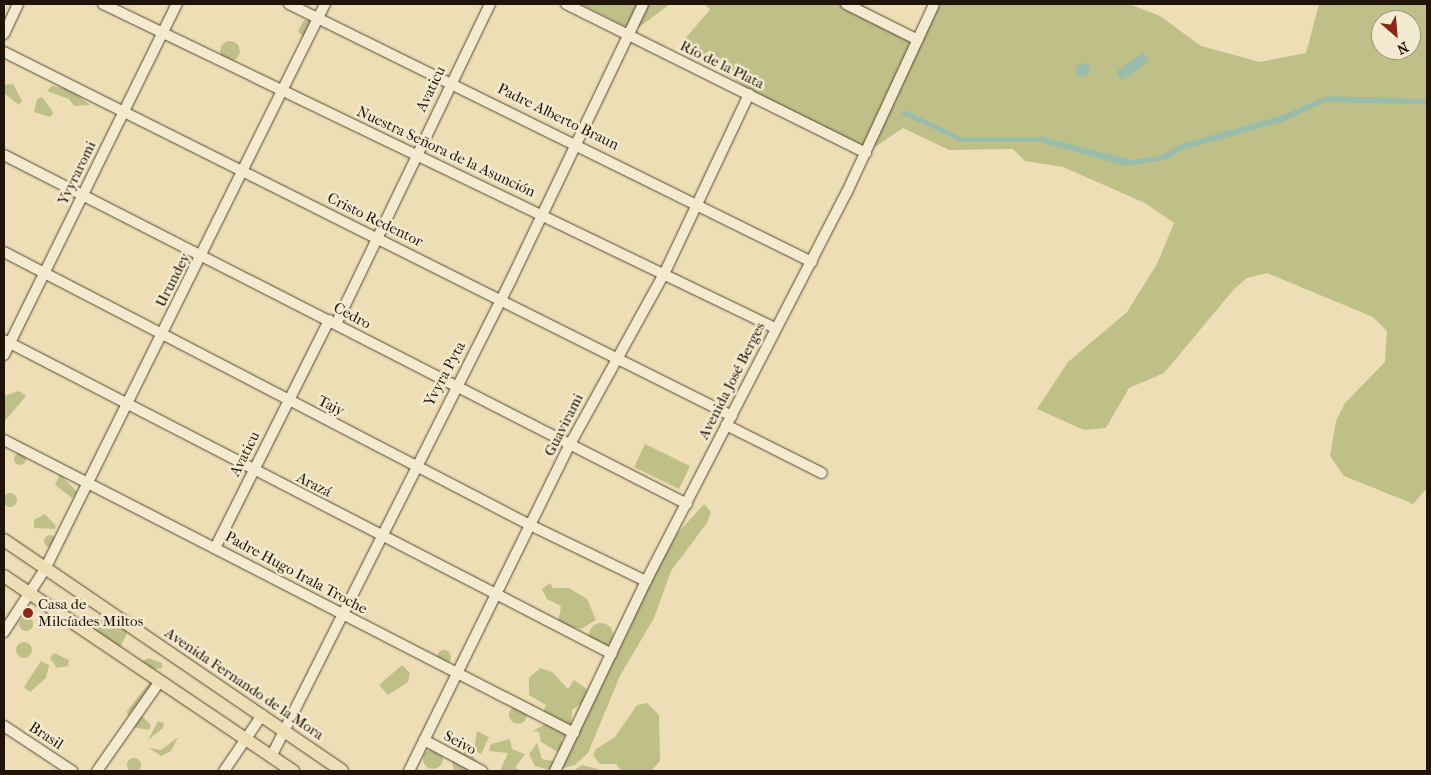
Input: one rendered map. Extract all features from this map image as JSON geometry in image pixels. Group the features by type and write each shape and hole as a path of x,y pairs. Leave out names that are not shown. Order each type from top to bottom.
{"main road":[{"name":"Avenida Fernando de la Mora","path":"4,540 342,771"},
{"path":"4,576 293,771"}],"street":[{"path":"5,27 18,4"},
{"name":"Nuestra Señora de la Asunción","path":"104,4 283,93 542,214 775,328"},
{"name":"Yvyraromi","path":"4,355 7,342 45,273 177,4"},
{"name":"Padre Alberto Braun","path":"289,4 575,141 812,262"},
{"name":"Urundey","path":"4,632 46,569 283,93 325,4"},
{"name":"Avaticu","path":"215,548 289,401 377,237 490,4"},
{"name":"Río de la Plata","path":"566,4 866,152"},
{"name":"Yvyra Pyta","path":"271,757 283,730 343,615 414,465 501,298 575,141 643,4"},
{"path":"846,4 918,40"},
{"name":"Avenida José Berges","path":"555,771 646,581 732,416 775,328 812,262 866,152 934,4"},
{"name":"Cristo Redentor","path":"4,52 243,172 501,298 732,416"},
{"name":"Guavirami","path":"409,771 569,446 664,274 749,94"},
{"name":"Cedro","path":"4,155 84,194 569,446 687,504"},
{"name":"Tajy","path":"4,252 162,336 530,525 646,581"},
{"name":"Arazá","path":"7,342 126,406 612,654"},
{"path":"726,425 822,472"},
{"name":"Padre Hugo Irala Troche","path":"4,440 87,485 215,548 574,733"},
{"path":"97,771 160,681"},
{"path":"224,771 262,715"},
{"name":"Brasil","path":"4,726 72,771"},
{"name":"Seivo","path":"424,740 482,771"}],"green space":[{"path":"581,4 670,4 634,31"},
{"path":"705,4 861,4 918,40 938,4 1129,4 1160,16 1201,46 1260,62 1306,53 1319,4 1427,4 1427,488 1413,504 1344,476 1330,456 1336,421 1345,403 1385,362 1387,331 1373,317 1267,273 1247,278 1234,289 1164,373 1129,388 1106,428 1084,430 1037,409 1068,362 1127,312 1157,264 1174,223 1145,203 1063,167 1025,161 1013,149 949,150 903,128 866,153 775,107 681,43 710,10"},
{"path":"304,20 311,20 304,38 298,31"},
{"path":"230,41 237,44 240,51 237,58 230,61 223,58 220,51 223,44"},
{"path":"13,84 22,101 19,105 4,93 4,85"},
{"path":"52,86 71,90 90,105 74,106 69,99 47,91"},
{"path":"42,97 53,112 51,117 34,112 37,99"},
{"path":"19,391 26,396 4,422 4,396"},
{"path":"645,444 690,466 679,489 634,467"},
{"path":"20,453 26,459 20,465 14,459"},
{"path":"60,474 77,492 72,498 55,485"},
{"path":"7,493 13,493 17,500 13,507 7,507 3,503 3,497"},
{"path":"704,504 711,512 707,523 671,571 654,618 620,676 588,753 575,765 560,769 561,754 541,742 539,732 533,731 556,718 542,715 546,705 529,695 529,678 540,668 552,672 568,689 574,680 588,690 585,701 572,710 571,728 561,740 565,744 645,590 676,535"},
{"path":"45,514 56,526 55,529 34,528 34,520"},
{"path":"48,535 52,535 56,541 52,547 48,547 44,543 44,539"},
{"path":"550,583 553,588 569,588 587,599 596,620 581,629 558,624 561,606 547,599 542,589"},
{"path":"26,617 31,619 33,624 31,629 26,631 21,629 19,624 21,619"},
{"path":"110,618 128,631 120,648 86,623"},
{"path":"601,623 609,627 613,635 609,643 601,647 593,643 589,635 593,627"},
{"path":"24,642 30,644 32,650 30,656 24,658 18,656 16,650 18,644"},
{"path":"441,650 447,650 451,657 447,664 441,664 437,660 437,654"},
{"path":"54,653 69,660 68,666 57,668 50,658"},
{"path":"148,658 162,663 162,668 148,670 141,662"},
{"path":"41,661 49,665 46,678 30,692 24,687"},
{"path":"402,665 410,673 408,682 388,695 379,685"},
{"path":"152,679 153,686 128,716 127,711"},
{"path":"647,703 659,715 660,761 651,771 621,771 616,764 600,764 593,755 596,749 615,737 637,705"},
{"path":"514,706 522,706 527,711 525,722 514,724 509,719 509,711"},
{"path":"140,714 151,725 149,730 132,727"},
{"path":"158,721 164,723 163,728 148,740"},
{"path":"477,731 489,737 481,754 474,750"},
{"path":"178,737 171,751 161,756 149,748 161,750"},
{"path":"510,739 512,749 525,754 515,768 522,771 500,771 508,753 489,751 491,744"},
{"path":"537,743 542,759 553,761 553,771 535,766 529,754"},
{"path":"455,747 467,749 482,768 454,771 451,757"},
{"path":"433,749 440,752 443,759 440,766 433,769 426,766 423,759 426,752"},
{"path":"134,758 139,760 141,765 139,770 134,772 129,770 127,765 129,760"},
{"path":"582,765 594,768 603,771 573,771"}],"shaded area":[{"path":"1143,52 1149,61 1122,81 1116,72"},
{"path":"1080,63 1086,63 1090,70 1086,77 1080,77 1076,73 1076,67"},
{"path":"1326,96 1420,99 1427,100 1427,104 1325,102 1282,122 1178,151 1170,159 1126,166 1041,142 961,142 901,114 905,110 961,137 1043,137 1132,160 1160,156 1181,144 1283,115"}],"place":[{"name":"Casa de Milcíades Miltos","path":"28,613"}]}
